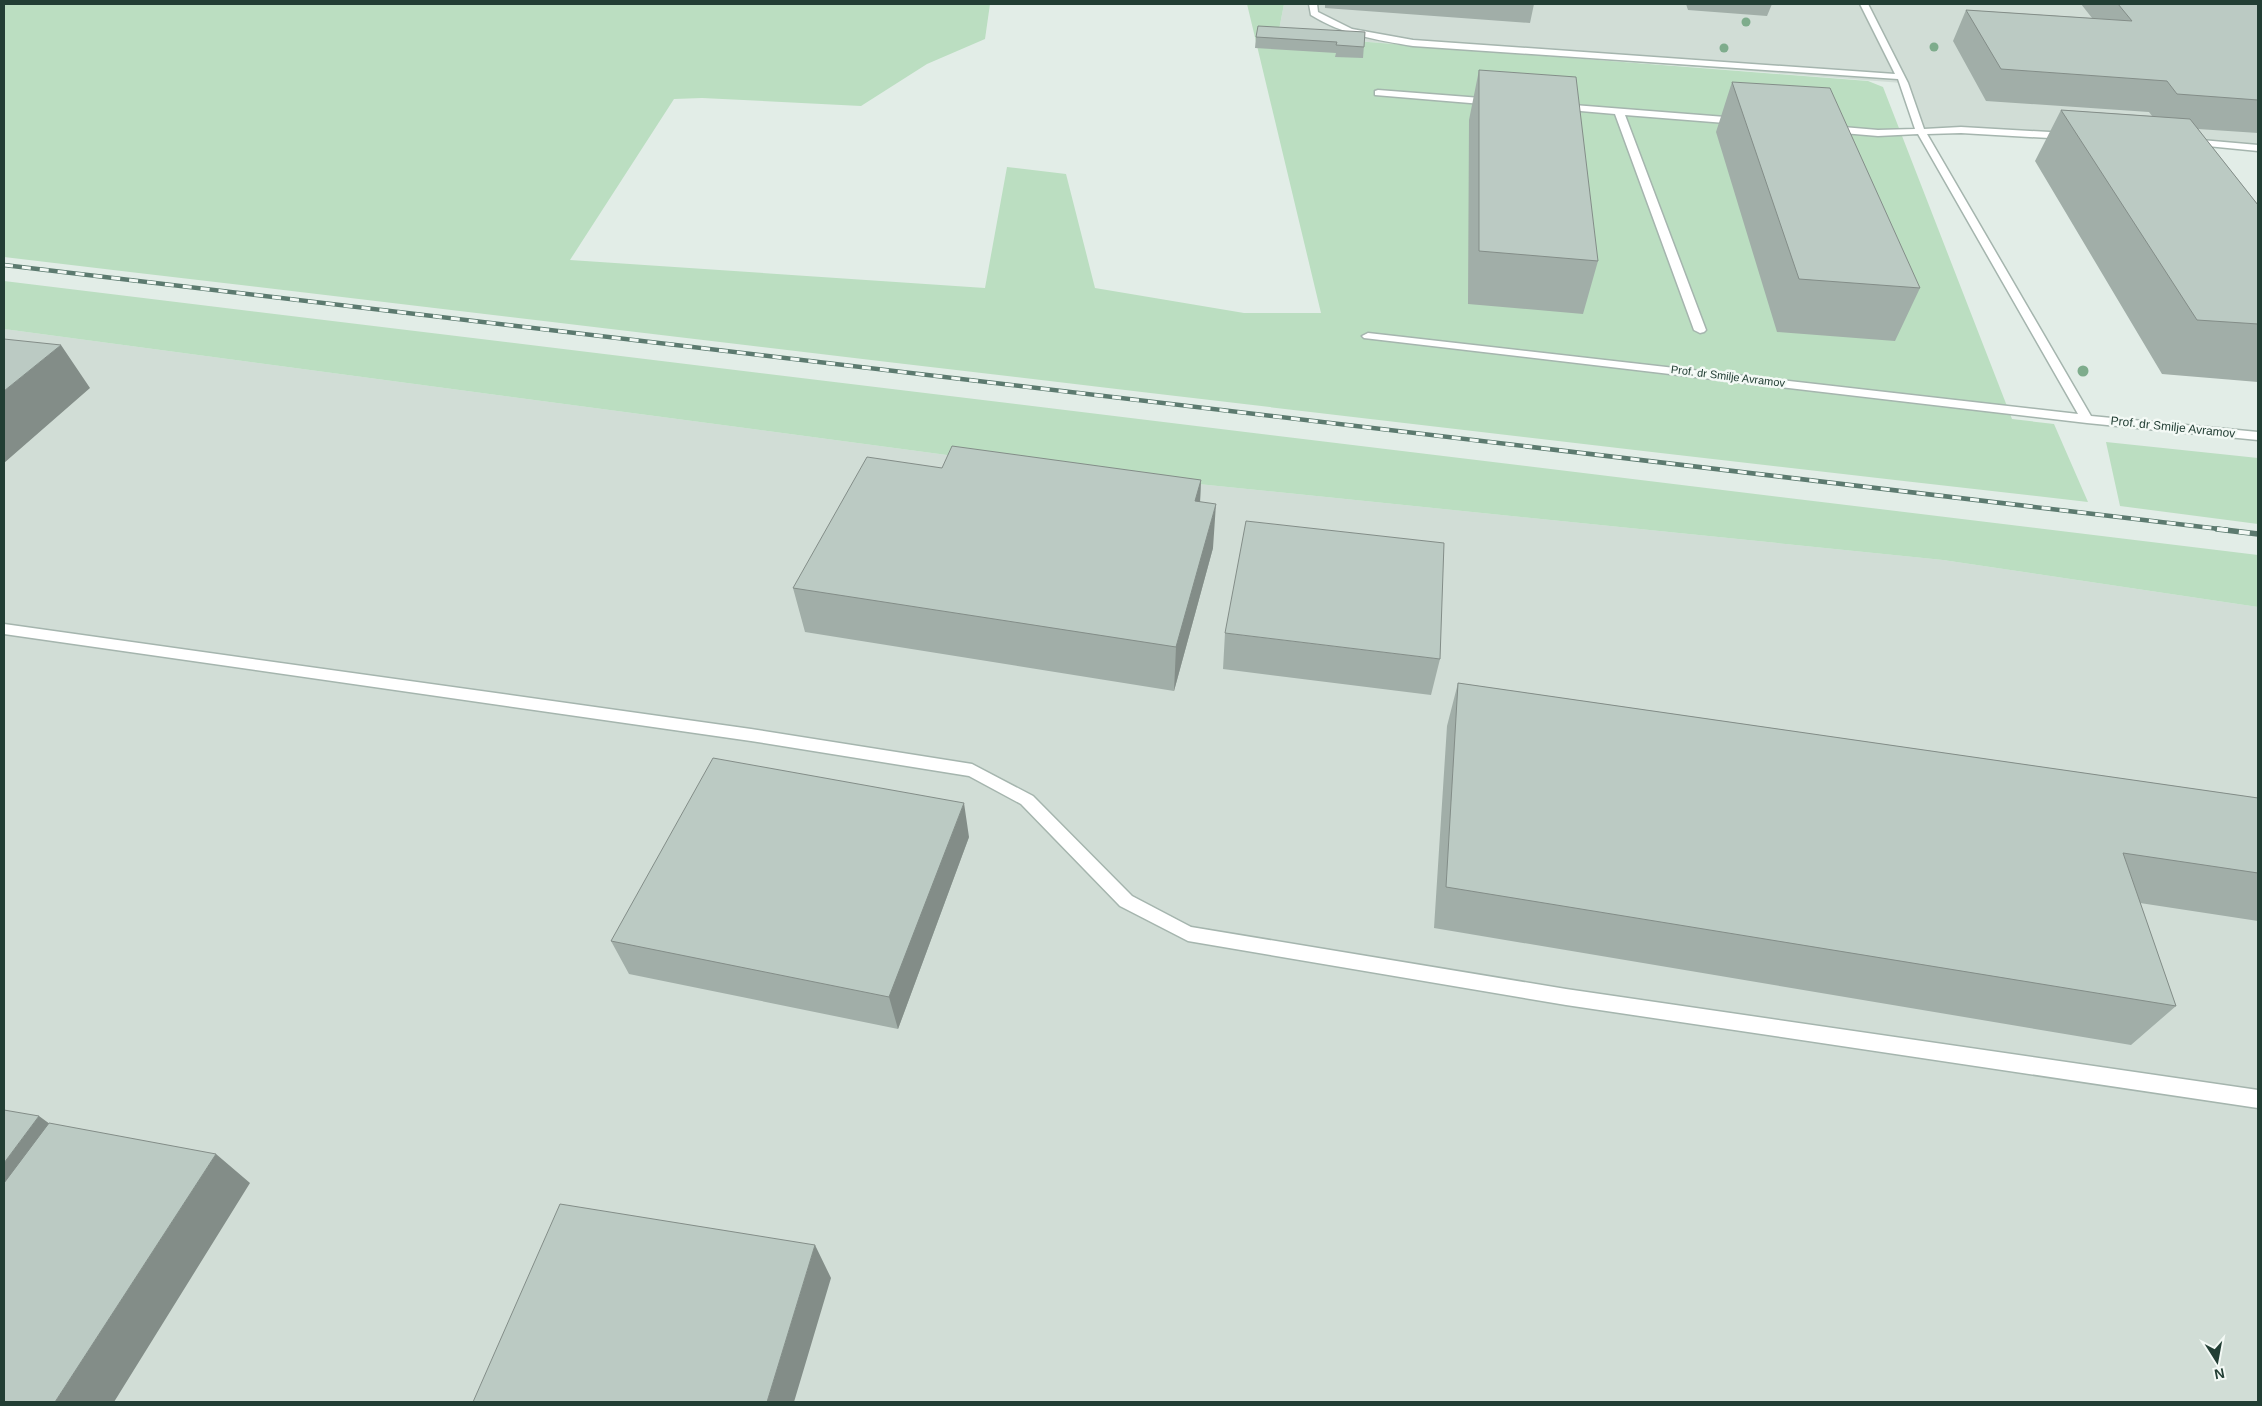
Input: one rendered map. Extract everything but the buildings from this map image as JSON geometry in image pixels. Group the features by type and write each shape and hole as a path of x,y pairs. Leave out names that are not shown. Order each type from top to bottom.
{"street":[{"path":"1313,4 1314,13 1347,32 1413,43 1900,77"},
{"path":"1864,4 1900,77 1920,130 2087,418"},
{"path":"1378,93 1504,103"},
{"path":"1552,106 1749,122"},
{"path":"1619,112 1700,330"},
{"path":"1818,128 1878,133 1961,130 2080,136"},
{"path":"2179,142 2258,148"},
{"name":"Prof. dr Smilje Avramov","path":"1368,336 2258,436"},
{"path":"4,629 751,735 972,770 1027,800 1126,901 1188,934 1566,997 2258,1099"}],"shaded area":[{"path":"1284,4 2258,4 2258,148 2199,143 1920,130 1902,83 1278,35"},
{"path":"4,329 1051,469 1943,560 2258,607 2258,1402 4,1402"}],"green space":[{"path":"4,4 990,4 985,39 927,64 861,106 702,98 674,99 570,260 985,288 1007,167 1066,174 1095,288 1244,313 1321,313 1247,4 1284,4 1278,35 1868,81 1883,87 2012,419 2054,424 2088,502 4,257"},
{"path":"4,281 2258,555 2258,607 1943,560 1051,469 4,329"},
{"path":"2106,442 2258,458 2258,524 2120,506"}],"railway":[{"path":"4,265 2228,530"},
{"path":"2217,529 2258,534"}]}
